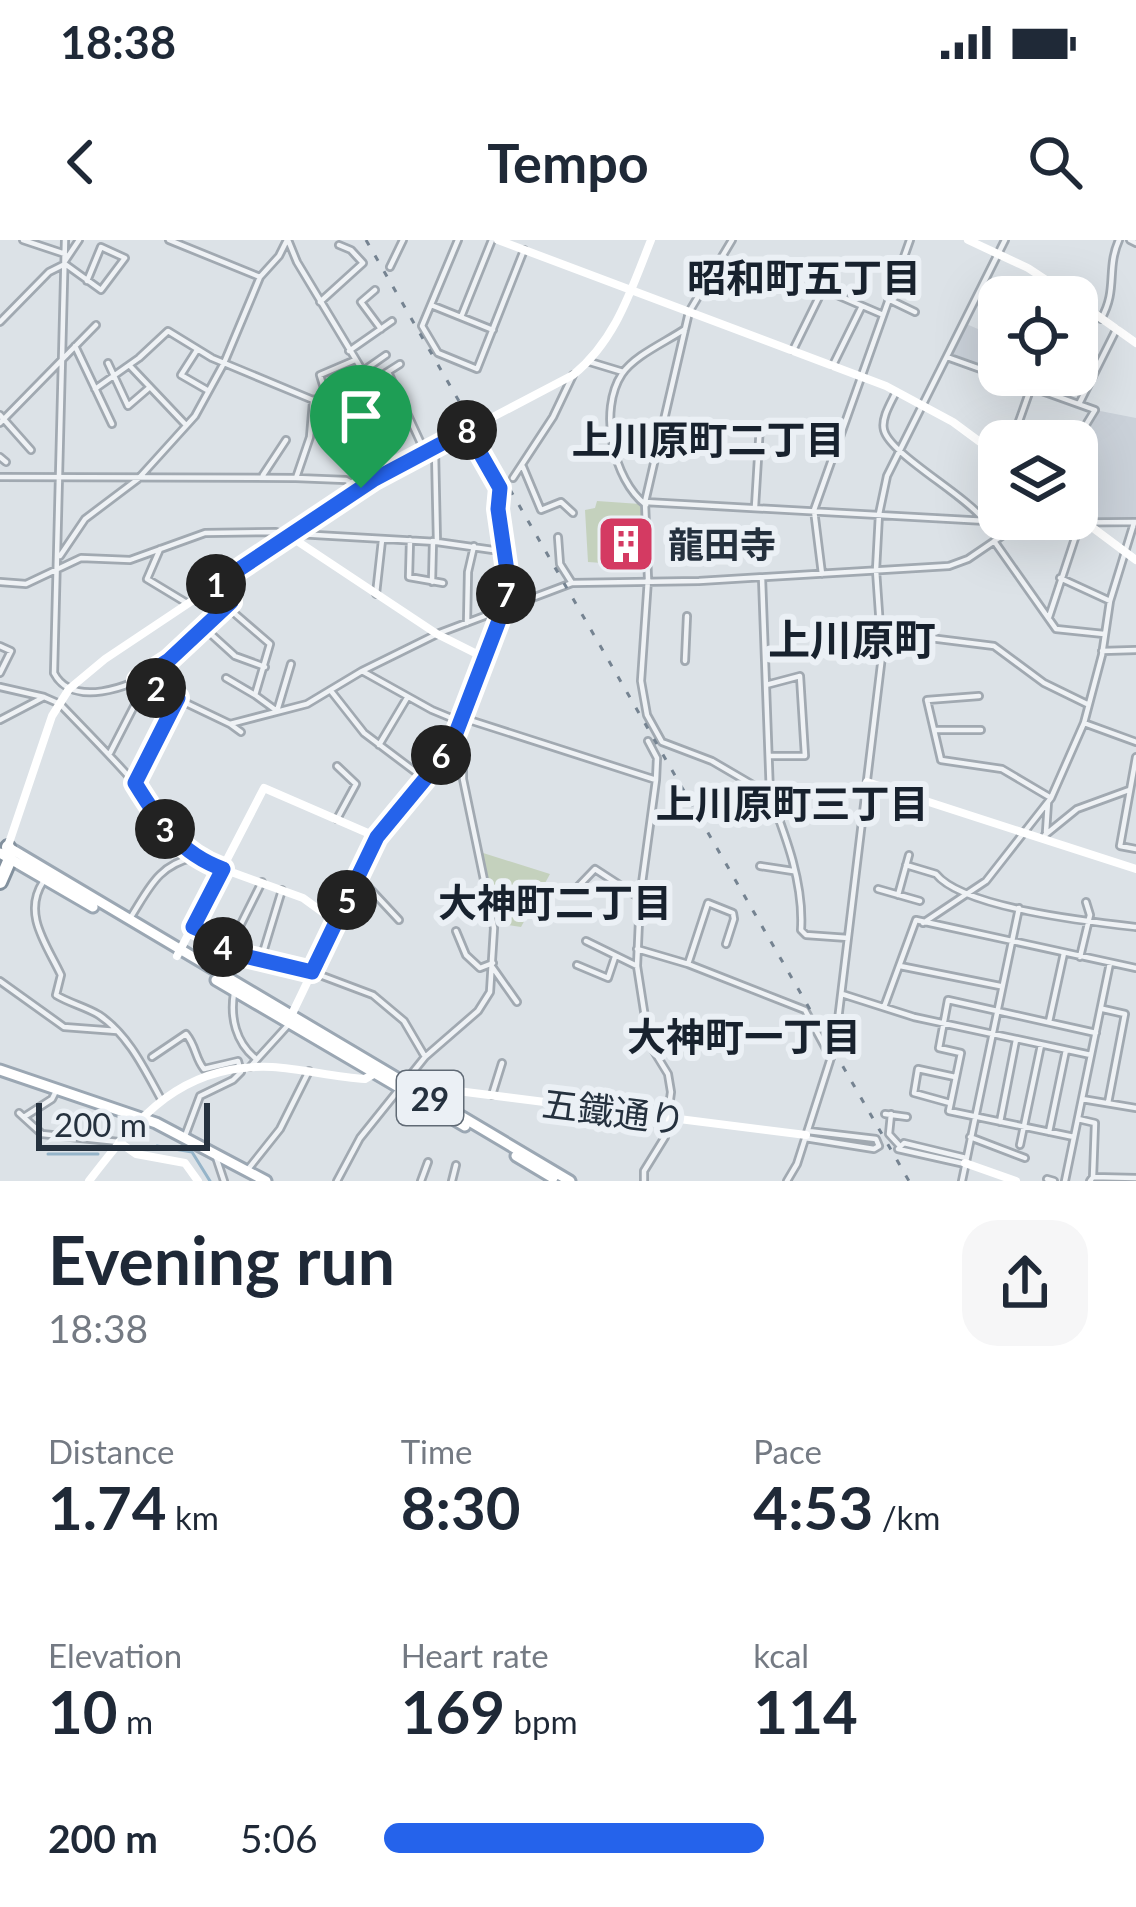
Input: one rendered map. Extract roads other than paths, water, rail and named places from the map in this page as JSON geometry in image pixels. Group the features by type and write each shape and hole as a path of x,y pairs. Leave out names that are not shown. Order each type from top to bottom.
{"highway":[{"path":"0,882 4,851"}],"main road":[{"name":"29","path":"4,851 64,890 217,973 375,1073 423,1094 570,1181"},
{"name":"29","path":"4,851 129,921 235,991 290,1019 558,1181"},
{"path":"0,1070 140,1116 266,1181"}],"street":[{"path":"23,240 65,260 87,281 101,290 125,258 101,247 87,281"},
{"path":"65,240 54,673 69,689 107,690 138,680 169,660 226,606 230,597 211,588"},
{"path":"0,322 74,252 79,240"},
{"path":"169,240 260,278"},
{"path":"58,564 85,519 138,479 195,416 224,363 260,278 289,240"},
{"path":"289,240 320,302 370,382"},
{"path":"389,267 403,240"},
{"path":"458,240 422,326 438,353 477,369 524,250"},
{"path":"461,317 495,240 859,375 923,404 978,442"},
{"path":"732,240 689,312 645,504 641,681 647,716 662,742 712,760 770,795"},
{"path":"822,574 814,510 910,240"},
{"path":"968,240 1036,276"},
{"path":"787,1181 831,1058 842,994 883,641 875,570 887,476 1005,240"},
{"path":"1101,319 1112,301 1113,253 1118,240"},
{"path":"4,851 69,689 105,659 361,488 590,362 614,328 648,241"},
{"path":"320,302 363,263 339,245"},
{"path":"793,350 823,289 881,314"},
{"path":"375,290 361,302 381,329"},
{"path":"887,299 915,312"},
{"path":"431,305 493,330"},
{"path":"832,365 862,306"},
{"path":"1098,317 1136,343"},
{"path":"350,351 392,321"},
{"path":"31,450 1,419 96,325"},
{"path":"685,329 623,372 612,407 619,473 645,504 978,520"},
{"path":"1078,404 1116,330"},
{"path":"95,388 130,366 168,331 224,363 313,400 370,382 400,364"},
{"path":"75,346 112,424"},
{"path":"197,350 181,375 207,391"},
{"path":"363,371 386,356"},
{"path":"947,357 978,367"},
{"path":"326,395 320,375 356,360"},
{"path":"590,362 623,372"},
{"path":"108,363 128,406 150,387"},
{"path":"130,366 185,424"},
{"path":"388,371 424,452"},
{"path":"513,478 573,375"},
{"path":"897,391 883,424 886,435 978,514"},
{"path":"1056,396 1096,410 1090,420"},
{"path":"296,478 310,437 313,400"},
{"path":"755,507 760,425"},
{"path":"185,1136 200,1096 233,1080 290,1019 377,837 456,733 487,659 503,610 507,552 498,509 500,488 467,430"},
{"path":"261,478 286,440"},
{"path":"432,582 435,447"},
{"path":"523,467 541,510 561,502 573,513"},
{"path":"0,477 296,478 346,480 361,488"},
{"path":"922,923 986,880 1050,800 1084,723 1109,601 1135,523 1098,520"},
{"path":"1098,532 1136,560"},
{"path":"0,582 26,584 58,564 81,558 130,560 205,533 435,541 507,552"},
{"path":"293,535 437,634 487,659"},
{"path":"558,537 560,564 572,584"},
{"path":"376,594 382,538"},
{"path":"410,540 409,577 442,583"},
{"path":"1048,616 1072,540"},
{"path":"230,724 307,704 437,634 572,584 949,566 994,541 1056,629 1104,634"},
{"path":"467,623 467,572 474,546"},
{"path":"160,549 147,579 187,603"},
{"path":"762,578 770,795 783,823 803,905 801,930 806,935 848,938"},
{"path":"1060,578 1109,601"},
{"path":"226,606 270,644 255,695"},
{"path":"685,661 688,619"},
{"path":"202,626 235,656 265,667"},
{"path":"883,641 914,636 994,646 1044,683 1087,704"},
{"path":"0,646 11,651 0,674"},
{"path":"1102,651 1136,650"},
{"path":"277,711 291,664"},
{"path":"362,671 407,698 462,720 656,780"},
{"path":"764,685 800,676 805,756 771,755"},
{"path":"226,678 277,711"},
{"path":"138,680 241,732"},
{"path":"109,755 146,683"},
{"path":"0,687 60,704 135,783 160,823 195,857 303,898 336,922"},
{"path":"331,691 364,733 425,779"},
{"path":"979,696 927,700 941,760 1002,769 1050,800"},
{"path":"0,720 44,697"},
{"path":"135,783 178,698"},
{"path":"379,745 407,698"},
{"path":"1084,723 1136,742"},
{"path":"934,730 981,730"},
{"path":"337,1181 356,1144 425,1057 484,1005 493,965 494,928 463,779 464,743 456,733"},
{"path":"644,1181 644,1171 665,1137 668,1118 668,1074 649,1043 637,966 640,898 656,780 657,758 648,741"},
{"path":"1136,757 1120,846 1136,849"},
{"path":"337,766 356,784 337,819"},
{"path":"867,782 1136,869"},
{"path":"179,954 265,788 377,837"},
{"path":"1050,800 1046,836 1077,809 1130,790"},
{"path":"898,895 909,855"},
{"path":"129,921 158,872 195,857"},
{"path":"760,866 793,871"},
{"path":"906,866 936,874 968,896 1089,922 1136,927"},
{"path":"572,893 595,869 640,898"},
{"path":"358,875 399,920"},
{"path":"45,879 36,893 34,919 62,975 56,995 97,1013 116,1031 161,1099"},
{"path":"217,973 262,881"},
{"path":"878,889 920,901"},
{"path":"261,962 282,890"},
{"path":"1080,957 1089,922 1087,902"},
{"path":"688,964 708,903 733,913 726,944"},
{"path":"962,1181 1019,908"},
{"path":"884,1007 914,922 1136,968"},
{"path":"193,927 209,934 228,952 312,972 380,999 411,1029 425,1057"},
{"path":"456,931 466,955 480,968 493,965"},
{"path":"586,940 637,966"},
{"path":"637,949 805,1010 831,1058"},
{"path":"1049,1022 1064,953"},
{"path":"577,965 608,978 615,957"},
{"path":"1065,1181 1110,963"},
{"path":"493,965 518,1002"},
{"path":"900,966 1000,986"},
{"path":"0,981 64,1027 116,1031"},
{"path":"235,991 232,1008 249,1064"},
{"path":"842,994 944,1024 1091,1055"},
{"path":"1074,1137 949,1111 961,1053 939,1048 948,1000 1096,1033"},
{"path":"1100,1009 1125,1013 1108,1103"},
{"path":"152,1057 186,1034 197,1047 203,1069 238,1061 365,1079 375,1073"},
{"path":"1000,1121 1016,1040"},
{"path":"1020,1145 1042,1045"},
{"path":"1049,1132 1066,1050"},
{"path":"492,1095 502,1063"},
{"path":"89,1181 140,1116 161,1099 199,1079 249,1064"},
{"path":"950,1103 914,1094 918,1069 955,1077"},
{"path":"248,1171 280,1129 309,1071"},
{"name":"五鐵通り","path":"423,1094 434,1088 806,1135"},
{"path":"57,1089 52,1099 21,1115 41,1134 119,1142 138,1155 184,1162 198,1181"},
{"path":"1082,1099 1136,1108"},
{"path":"907,1117 888,1114 890,1134 899,1145 1016,1181"},
{"path":"1078,1119 1096,1123 1092,1179 1136,1178"},
{"path":"806,1135 877,1139 879,1146 874,1149 806,1135"},
{"path":"970,1137 1024,1158"},
{"path":"216,1152 224,1181"},
{"path":"421,1181 428,1162"},
{"path":"452,1181 456,1165"}],"waterway":[{"path":"157,1146 192,1152 210,1181"},
{"path":"48,1154 98,1154"}],"railway":[{"path":"366,240 909,1181"}],"place":[{"name":"龍田寺","path":"626,544"}],"district":[{"name":"昭和町五丁目","path":"804,277"},
{"name":"上川原町二丁目","path":"708,439"},
{"name":"上川原町","path":"852,639"},
{"name":"上川原町三丁目","path":"792,803"},
{"name":"大神町二丁目","path":"555,902"},
{"name":"大神町一丁目","path":"744,1036"}]}
